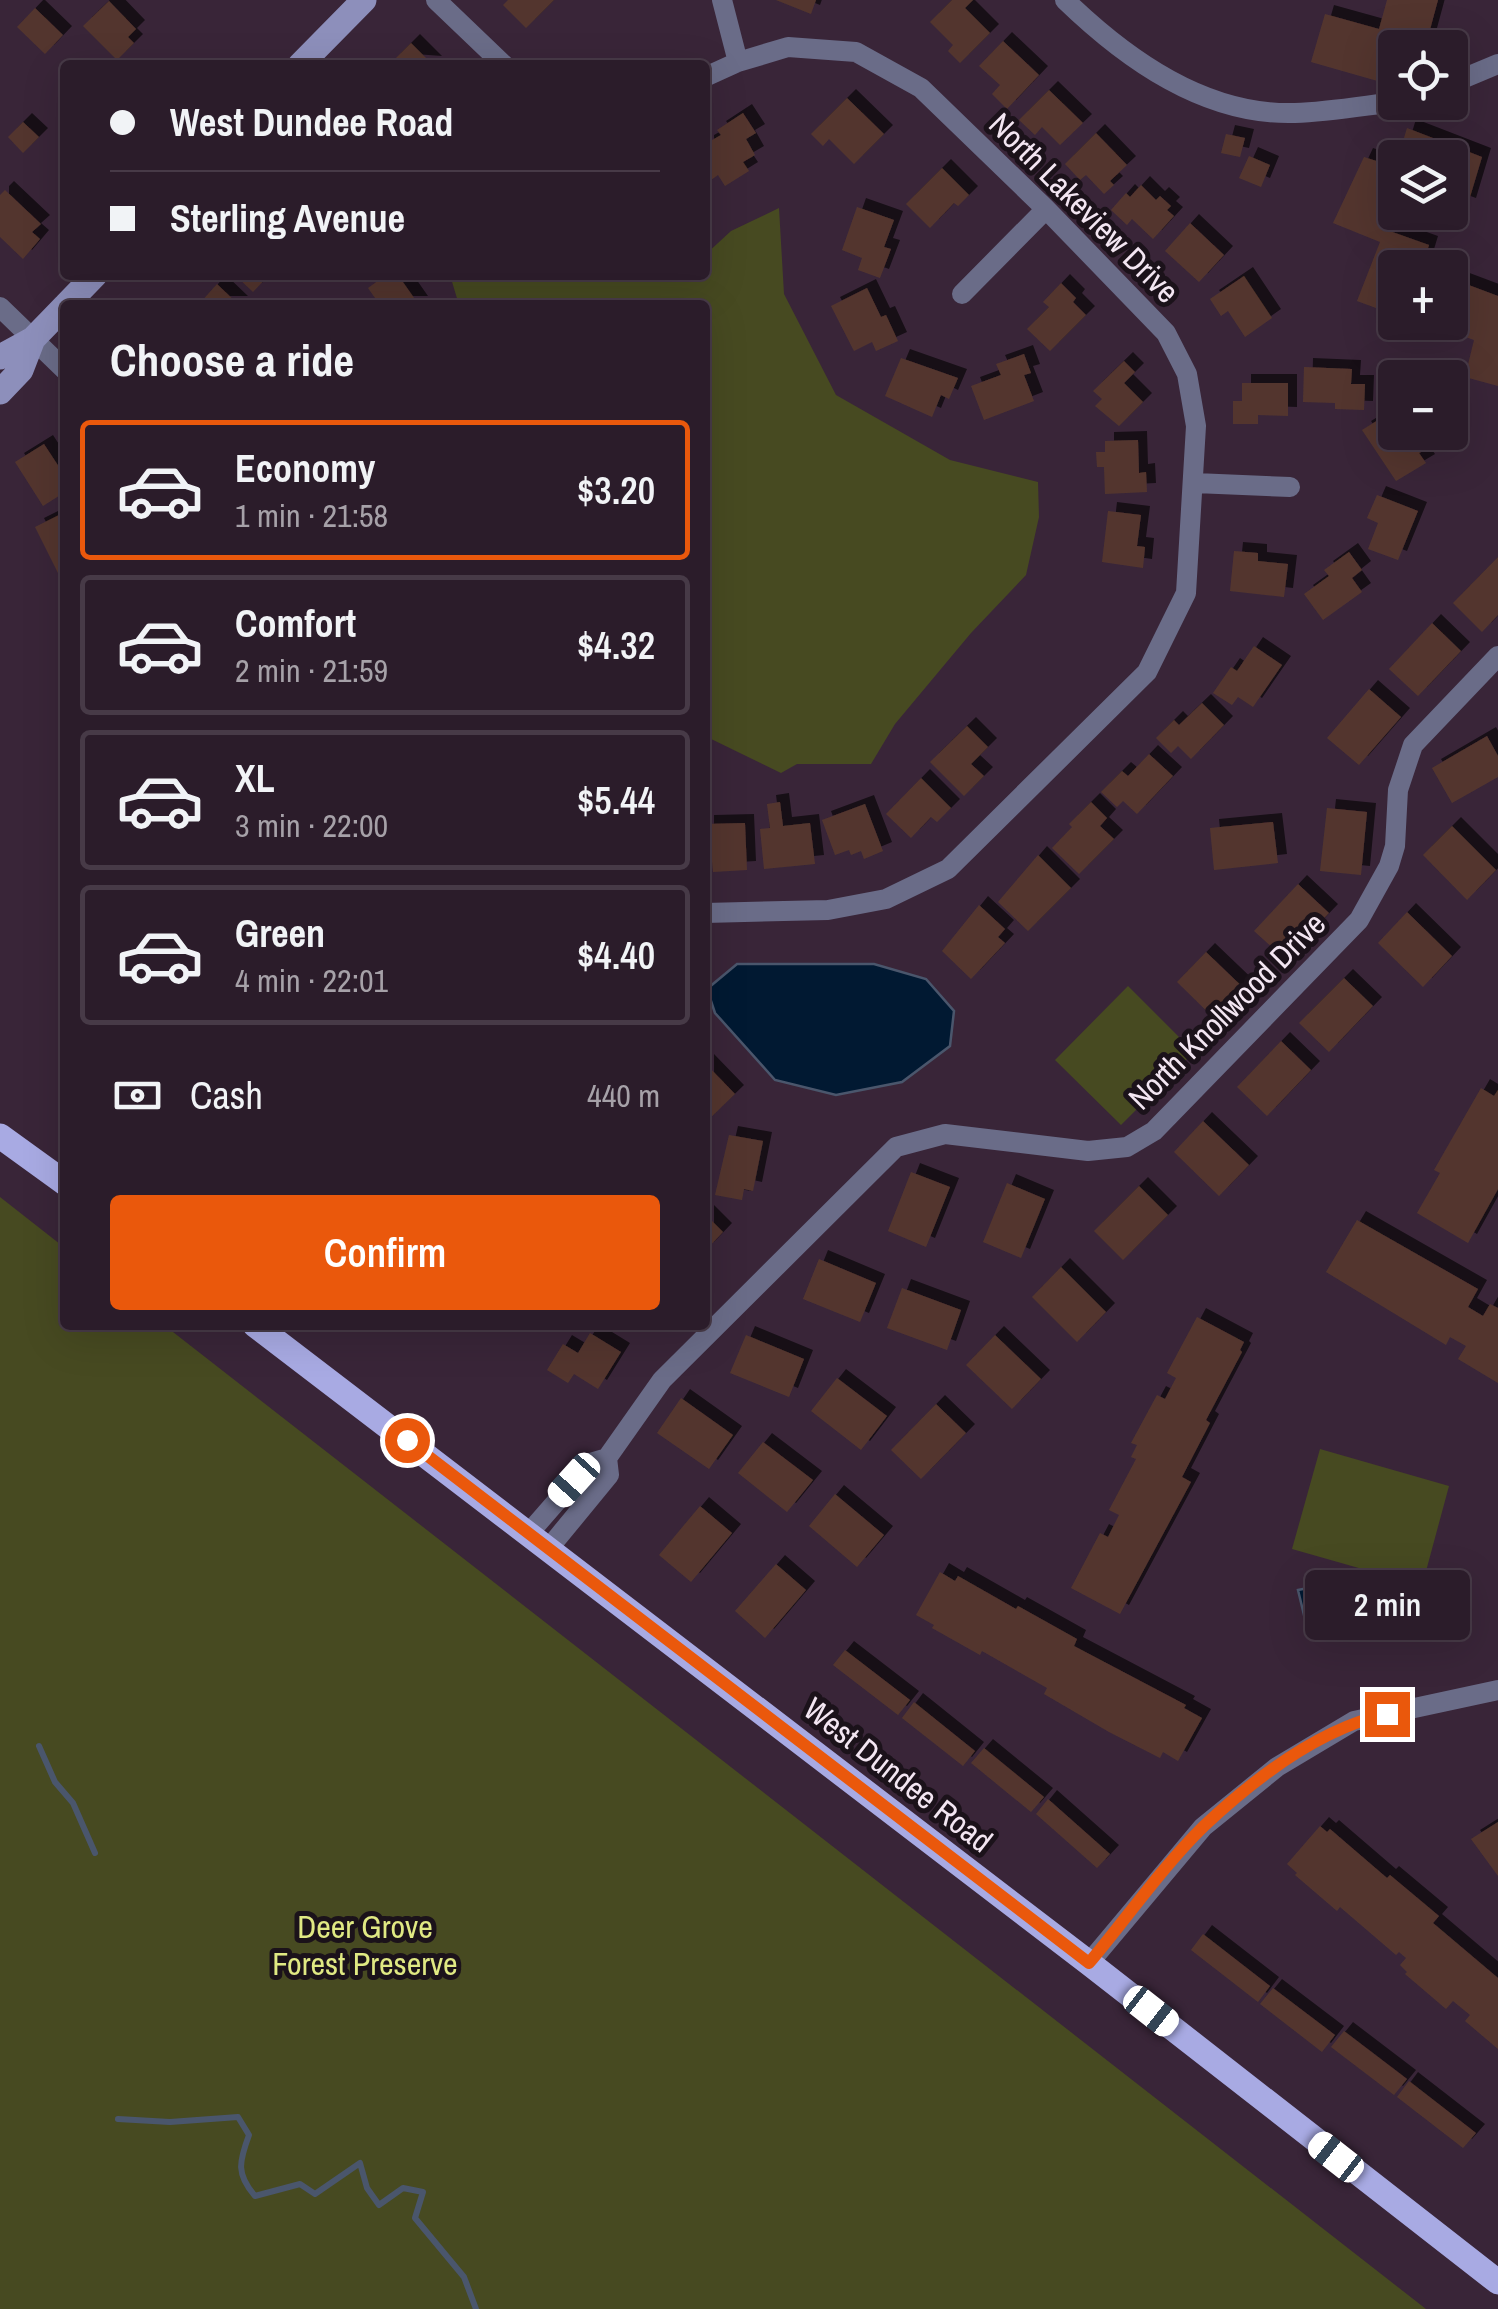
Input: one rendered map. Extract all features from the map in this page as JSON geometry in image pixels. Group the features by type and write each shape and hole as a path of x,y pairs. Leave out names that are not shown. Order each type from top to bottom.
{"main road":[{"path":"305,60 364,0"},
{"path":"71,300 90,280"},
{"path":"0,357 33,339 60,311"},
{"path":"0,392 21,370 33,339"},
{"path":"0,1136 60,1179"},
{"name":"West Dundee Road","path":"262,1330 1089,1963 1498,2282"}],"street":[{"path":"436,0 499,60"},
{"path":"722,0 738,62"},
{"path":"1064,0 1110,42 1156,74 1225,102 1292,113 1378,104"},
{"name":"North Lakeview Drive","path":"710,75 788,47 856,52 921,88 1166,333 1187,374 1196,426 1186,592 1147,672 948,869 886,898 828,910 710,913"},
{"path":"1468,76 1498,64"},
{"path":"962,294 1046,209"},
{"path":"0,307 60,365"},
{"path":"1195,483 1290,487"},
{"name":"North Knollwood Drive","path":"539,1540 609,1475 607,1458 662,1380 896,1148 944,1134 1088,1151 1128,1147 1154,1131 1359,920 1389,866 1395,846 1400,783 1413,745 1498,656"},
{"path":"1089,1963 1203,1827 1277,1766 1354,1721 1498,1690"}],"green space":[{"path":"779,208 784,294 836,395 950,460 1038,482 1039,517 1026,575 971,633 895,724 871,764 797,764 781,773 710,738 710,300 458,300 452,280 710,280 710,250 731,231"},
{"path":"1128,986 1194,1052 1121,1125 1055,1060"},
{"name":"Deer Grove Forest Preserve","path":"0,1197 60,1244 60,1330 170,1330 1426,2309 0,2309"},
{"path":"1320,1449 1449,1486 1422,1586 1292,1549"}],"water":[{"path":"737,964 874,964 926,979 954,1011 950,1046 902,1082 836,1095 775,1080 715,1013 710,986"},
{"path":"1349,1580 1354,1605 1304,1615 1298,1590"}],"building":[{"path":"508,0 554,0 526,28 503,5"},
{"path":"776,0 816,0 811,14"},
{"path":"952,0 973,0 965,8 990,33 960,63 948,51 953,45 930,22"},
{"path":"1387,0 1438,0 1430,30 1378,30 1378,81 1311,62 1325,14 1379,29"},
{"path":"109,1 136,29 128,37 134,43 117,60 83,26"},
{"path":"35,8 63,35 45,54 17,27"},
{"path":"1003,41 1039,75 1007,109 992,94 1000,85 979,66"},
{"path":"411,43 428,60 394,60"},
{"path":"1049,90 1083,123 1060,145 1042,127 1035,135 1019,120"},
{"path":"847,98 884,134 854,164 829,139 823,146 811,134"},
{"path":"743,113 756,133 746,139 755,155 743,162 749,171 725,186 718,175 710,178 710,141 721,135 717,130"},
{"path":"23,122 39,137 23,153 8,137"},
{"path":"1407,128 1438,140 1403,140"},
{"path":"1096,133 1127,165 1110,181 1114,185 1104,194 1086,175 1080,180 1065,164"},
{"path":"1226,134 1245,138 1240,157 1221,153"},
{"path":"1468,152 1482,157 1468,204"},
{"path":"1249,156 1270,165 1261,187 1239,178"},
{"path":"1364,157 1378,162 1378,230 1429,245 1427,250 1378,250 1378,309 1357,301 1380,242 1333,223"},
{"path":"942,168 969,195 958,206 954,203 930,228 906,204"},
{"path":"1141,185 1156,200 1160,196 1171,206 1167,210 1174,216 1153,239 1132,219 1127,225 1111,210 1126,193 1130,197"},
{"path":"5,190 41,224 32,232 40,239 23,259 0,237 0,195"},
{"path":"857,207 894,220 884,247 891,249 880,278 858,270 862,258 842,250"},
{"path":"1190,223 1224,255 1199,282 1165,251"},
{"path":"1244,276 1272,318 1245,337 1228,311 1221,316 1210,299"},
{"path":"240,280 264,280 253,292"},
{"path":"379,280 402,280 416,300 376,300 368,288"},
{"path":"1061,283 1086,315 1050,351 1027,329 1049,307 1043,302"},
{"path":"217,284 234,300 203,300"},
{"path":"1468,285 1498,296 1498,386 1468,378 1474,340 1468,338"},
{"path":"867,288 898,341 876,351 872,342 854,351 831,306"},
{"path":"1024,354 1031,373 1024,375 1034,401 984,420 971,386 1001,375 996,364"},
{"path":"901,358 958,378 949,399 941,395 932,417 885,396"},
{"path":"1124,361 1135,372 1124,383 1143,402 1119,426 1095,406 1102,399 1093,391"},
{"path":"1304,367 1352,369 1351,384 1365,384 1364,410 1335,409 1335,403 1303,402"},
{"path":"1242,383 1288,383 1288,416 1258,415 1258,424 1233,424 1233,401 1242,401"},
{"path":"1378,420 1378,450 1422,450 1419,453 1426,463 1396,481 1362,430"},
{"path":"1138,440 1139,473 1146,472 1147,492 1105,494 1104,467 1097,467 1096,452 1105,452 1105,441"},
{"path":"44,444 60,468 60,495 43,506 15,462"},
{"path":"1377,495 1418,511 1398,560 1368,549 1378,523 1367,518"},
{"path":"1108,511 1141,515 1137,546 1145,547 1143,568 1102,562"},
{"path":"60,514 58,573 35,527"},
{"path":"1234,551 1258,553 1258,561 1288,564 1284,597 1230,591"},
{"path":"1349,552 1362,570 1352,578 1362,592 1323,620 1304,594 1329,576 1324,570"},
{"path":"1498,557 1498,615 1482,632 1453,603"},
{"path":"1432,623 1461,651 1418,696 1389,669"},
{"path":"1254,646 1282,665 1253,707 1238,697 1232,705 1213,693 1231,667 1237,671"},
{"path":"1369,689 1401,717 1359,765 1327,738"},
{"path":"1202,703 1224,725 1191,759 1178,746 1171,753 1156,738 1174,720 1179,725"},
{"path":"967,726 988,747 971,764 984,776 964,796 930,762"},
{"path":"1487,736 1498,756 1498,777 1452,803 1432,768"},
{"path":"1149,754 1173,776 1137,814 1123,801 1117,807 1101,792 1122,771 1128,776"},
{"path":"921,778 951,808 937,822 931,817 911,838 886,814"},
{"path":"780,802 783,826 810,823 815,864 764,869 760,829 770,828 767,804"},
{"path":"1091,802 1107,818 1100,826 1114,839 1079,874 1052,848"},
{"path":"865,804 883,851 864,859 861,851 835,855 822,820"},
{"path":"1327,808 1367,812 1361,875 1320,871"},
{"path":"1273,822 1278,863 1214,870 1210,828"},
{"path":"745,823 747,870 713,872 710,824"},
{"path":"1452,826 1496,870 1467,900 1423,855"},
{"path":"1038,855 1071,888 1028,931 998,902"},
{"path":"1298,884 1329,913 1285,959 1254,931"},
{"path":"979,905 1005,929 998,937 1005,943 971,979 942,951"},
{"path":"1407,912 1452,956 1423,987 1378,943"},
{"path":"1206,952 1252,996 1222,1026 1177,982"},
{"path":"1344,978 1373,1006 1329,1052 1299,1023"},
{"path":"1281,1041 1311,1070 1267,1116 1237,1087"},
{"path":"710,1068 735,1094 710,1118"},
{"path":"1481,1088 1494,1096 1498,1090 1498,1189 1468,1243 1417,1213 1440,1173 1434,1170"},
{"path":"1203,1121 1249,1165 1219,1196 1174,1152"},
{"path":"729,1135 763,1141 753,1191 744,1189 742,1200 715,1195"},
{"path":"911,1172 950,1187 926,1247 888,1231"},
{"path":"1007,1183 1045,1199 1021,1258 983,1242"},
{"path":"1139,1186 1168,1215 1123,1260 1094,1231"},
{"path":"710,1219 723,1232 710,1246"},
{"path":"1357,1220 1478,1289 1468,1307 1483,1316 1490,1304 1498,1308 1498,1383 1458,1359 1466,1346 1450,1337 1446,1345 1326,1272"},
{"path":"819,1259 876,1283 860,1322 803,1299"},
{"path":"1061,1267 1106,1312 1077,1342 1032,1297"},
{"path":"902,1288 961,1310 947,1350 887,1328"},
{"path":"1197,1317 1244,1342 1242,1352 1206,1420 1210,1423 1182,1477 1191,1482 1120,1614 1071,1588 1100,1533 1108,1537 1119,1515 1109,1510 1136,1459 1131,1457 1137,1445 1131,1443 1157,1395 1165,1399 1176,1378 1167,1373"},
{"path":"590,1333 621,1352 598,1389 574,1374 568,1383 547,1370 563,1344 578,1353"},
{"path":"746,1335 804,1359 789,1397 730,1373"},
{"path":"995,1335 1041,1379 1012,1409 966,1365"},
{"path":"837,1378 887,1416 861,1450 811,1411"},
{"path":"681,1398 733,1435 709,1469 657,1433"},
{"path":"936,1404 966,1433 921,1479 891,1450"},
{"path":"763,1442 813,1480 787,1512 738,1473"},
{"path":"835,1494 884,1535 857,1567 809,1526"},
{"path":"700,1506 732,1533 691,1582 659,1555"},
{"path":"776,1564 806,1590 765,1638 735,1611"},
{"path":"940,1572 955,1581 958,1576 1016,1609 1018,1606 1077,1639 1074,1646 1186,1705 1184,1708 1202,1718 1178,1761 1163,1752 1160,1758 1109,1732 1044,1694 1047,1688 932,1628 934,1625 916,1615"},
{"path":"845,1650 910,1700 898,1715 833,1665"},
{"path":"914,1702 975,1751 963,1766 902,1718"},
{"path":"984,1748 1044,1797 1031,1812 971,1763"},
{"path":"1048,1799 1110,1854 1097,1868 1036,1814"},
{"path":"1498,1822 1498,1876 1471,1839"},
{"path":"1320,1826 1327,1832 1330,1829 1439,1916 1433,1923 1498,1978 1498,2049 1465,2021 1470,2015 1453,2001 1446,2009 1405,1974 1400,1965 1406,1958 1399,1952 1396,1955 1295,1875 1287,1864"},
{"path":"1203,1934 1270,1986 1258,2002 1191,1950"},
{"path":"1273,1988 1335,2035 1322,2052 1260,2004"},
{"path":"1344,2031 1407,2079 1394,2095 1331,2047"},
{"path":"1409,2081 1476,2133 1463,2148 1397,2097"}],"waterway":[{"path":"39,1746 55,1782 73,1803 95,1853"},
{"path":"118,2119 170,2122 238,2117 249,2135 241,2160 242,2174 255,2196 300,2184 315,2194 360,2163 367,2188 379,2205 403,2188 423,2192 415,2218 464,2277 476,2309"}],"route":[{"path":"407,1440 1089,1963 1203,1827 1277,1766 1354,1721 1387,1714"}]}
